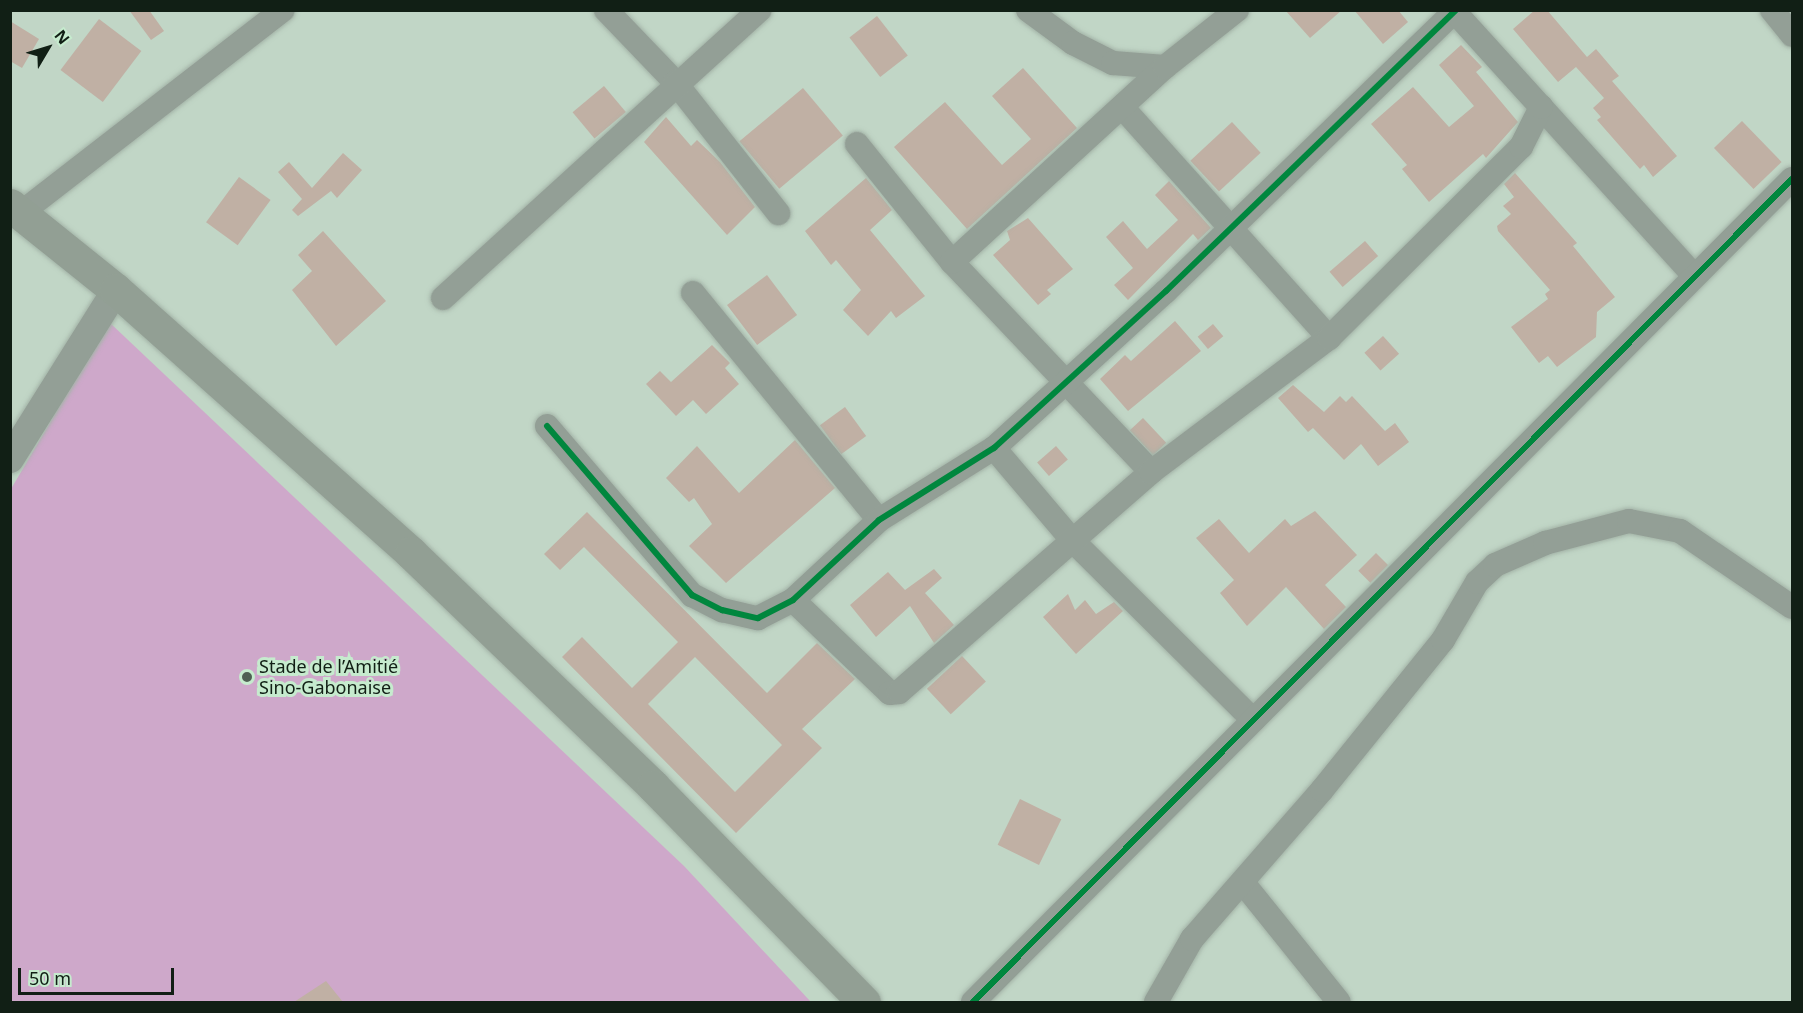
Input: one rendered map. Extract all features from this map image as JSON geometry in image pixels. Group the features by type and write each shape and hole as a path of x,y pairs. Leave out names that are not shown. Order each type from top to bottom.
{"main road":[{"path":"16,209 116,290 411,553 653,786 864,1002"}],"street":[{"path":"16,209 284,10"},
{"path":"606,10 675,82 778,213"},
{"path":"443,298 675,82 759,10"},
{"path":"1028,10 1073,43 1113,63 1165,67"},
{"path":"952,262 1165,67 1237,10"},
{"path":"1772,10 1792,35"},
{"path":"548,426 692,595 722,610 758,618 793,600 879,520 994,448 1067,382 1454,11 1694,276"},
{"path":"1122,106 1329,338"},
{"path":"793,600 890,693 899,692 1151,472 1329,338 1521,147 1541,107"},
{"path":"857,144 952,262 1151,472"},
{"path":"973,1002 1792,179"},
{"path":"10,459 116,290"},
{"path":"693,292 879,520"},
{"path":"994,448 1073,541 1253,720"},
{"path":"1156,1002 1191,939 1244,884 1443,640 1477,582 1495,565 1545,543 1629,521 1680,531 1792,607"},
{"path":"1244,884 1339,1002"}],"shaded area":[{"name":"Stade de l’Amitié Sino-Gabonaise","path":"109,322 684,866 811,1002 11,1002 11,489"}],"building":[{"path":"129,10 149,10 164,31 151,40"},
{"path":"1285,10 1342,10 1310,38"},
{"path":"1354,10 1398,10 1408,22 1383,44"},
{"path":"1535,10 1547,10 1587,57 1596,49 1619,76 1612,81 1677,156 1653,177 1644,165 1640,169 1597,120 1601,117 1593,108 1604,98 1576,67 1558,82 1513,29"},
{"path":"877,16 908,55 880,77 849,38"},
{"path":"99,19 141,51 103,102 60,70"},
{"path":"10,21 39,39 22,68 10,61"},
{"path":"1461,45 1482,67 1476,72 1518,122 1486,158 1483,154 1429,202 1402,169 1407,165 1371,124 1413,87 1449,127 1474,106 1439,65"},
{"path":"1023,68 1077,128 967,229 894,147 945,102 1002,165 1031,139 992,96"},
{"path":"604,86 626,112 594,138 573,112"},
{"path":"803,88 843,135 779,189 739,141"},
{"path":"666,117 691,146 697,140 720,162 755,207 727,235 644,142"},
{"path":"1742,121 1782,162 1754,189 1714,148"},
{"path":"1232,122 1261,153 1219,192 1190,161"},
{"path":"343,153 362,170 337,198 331,191 298,216 292,210 302,199 278,172 289,162 312,188"},
{"path":"1515,173 1577,243 1573,246 1615,297 1597,312 1596,337 1557,367 1548,356 1539,363 1511,327 1548,299 1545,294 1550,290 1498,231 1497,226 1511,214 1503,206 1514,197 1504,184"},
{"path":"239,177 271,200 238,245 206,222"},
{"path":"866,178 892,210 870,230 925,296 896,318 891,311 868,336 843,310 861,290 836,260 831,265 805,231"},
{"path":"1169,181 1211,228 1198,240 1193,234 1128,300 1114,285 1133,268 1106,237 1123,221 1147,249 1178,220 1155,195"},
{"path":"1028,218 1073,269 1047,290 1051,294 1038,305 993,255 1010,240 1007,231"},
{"path":"323,231 386,301 336,346 292,290 312,271 298,255"},
{"path":"1365,241 1378,256 1343,287 1330,272"},
{"path":"767,275 797,315 757,345 727,305"},
{"path":"1175,321 1201,351 1128,411 1100,379 1125,355 1131,361"},
{"path":"1213,324 1223,336 1208,349 1198,337"},
{"path":"1383,336 1399,354 1380,371 1364,353"},
{"path":"712,345 730,363 725,368 739,384 706,414 693,400 676,416 646,384 660,371 671,382"},
{"path":"1293,385 1324,412 1340,396 1346,402 1352,396 1385,431 1395,423 1409,442 1378,466 1361,444 1344,460 1313,428 1308,432 1278,398"},
{"path":"845,407 866,436 841,454 820,425"},
{"path":"1143,418 1166,443 1153,455 1130,430"},
{"path":"795,440 835,488 726,583 689,546 712,524 694,498 689,502 666,478 697,446 739,493"},
{"path":"1056,446 1068,460 1049,476 1037,462"},
{"path":"1315,511 1357,555 1325,585 1346,607 1324,629 1286,587 1247,626 1220,593 1234,580 1196,538 1219,519 1249,553 1285,519 1291,526"},
{"path":"587,512 767,693 817,643 855,679 802,729 822,748 736,833 562,657 582,637 632,688 678,642 584,547 560,570 544,554","holes":["695,657 782,745 735,792 648,704"]},
{"path":"1376,553 1388,565 1370,583 1358,571"},
{"path":"934,569 942,578 925,593 954,625 934,643 910,606 876,637 850,605 888,572 905,590"},
{"path":"1068,594 1075,610 1085,600 1096,614 1114,602 1123,611 1076,654 1043,617"},
{"path":"962,656 986,682 951,714 927,689"},
{"path":"1020,799 1061,819 1039,865 998,845"},
{"path":"326,981 343,1002 294,1002"}],"cycle path":[{"path":"547,426 692,595 722,610 758,618 793,600 879,520 994,448 1166,291 1456,10"},
{"path":"973,1002 1792,179"}],"place":[{"name":"Stade de l’Amitié Sino-Gabonaise","path":"247,677"}]}
